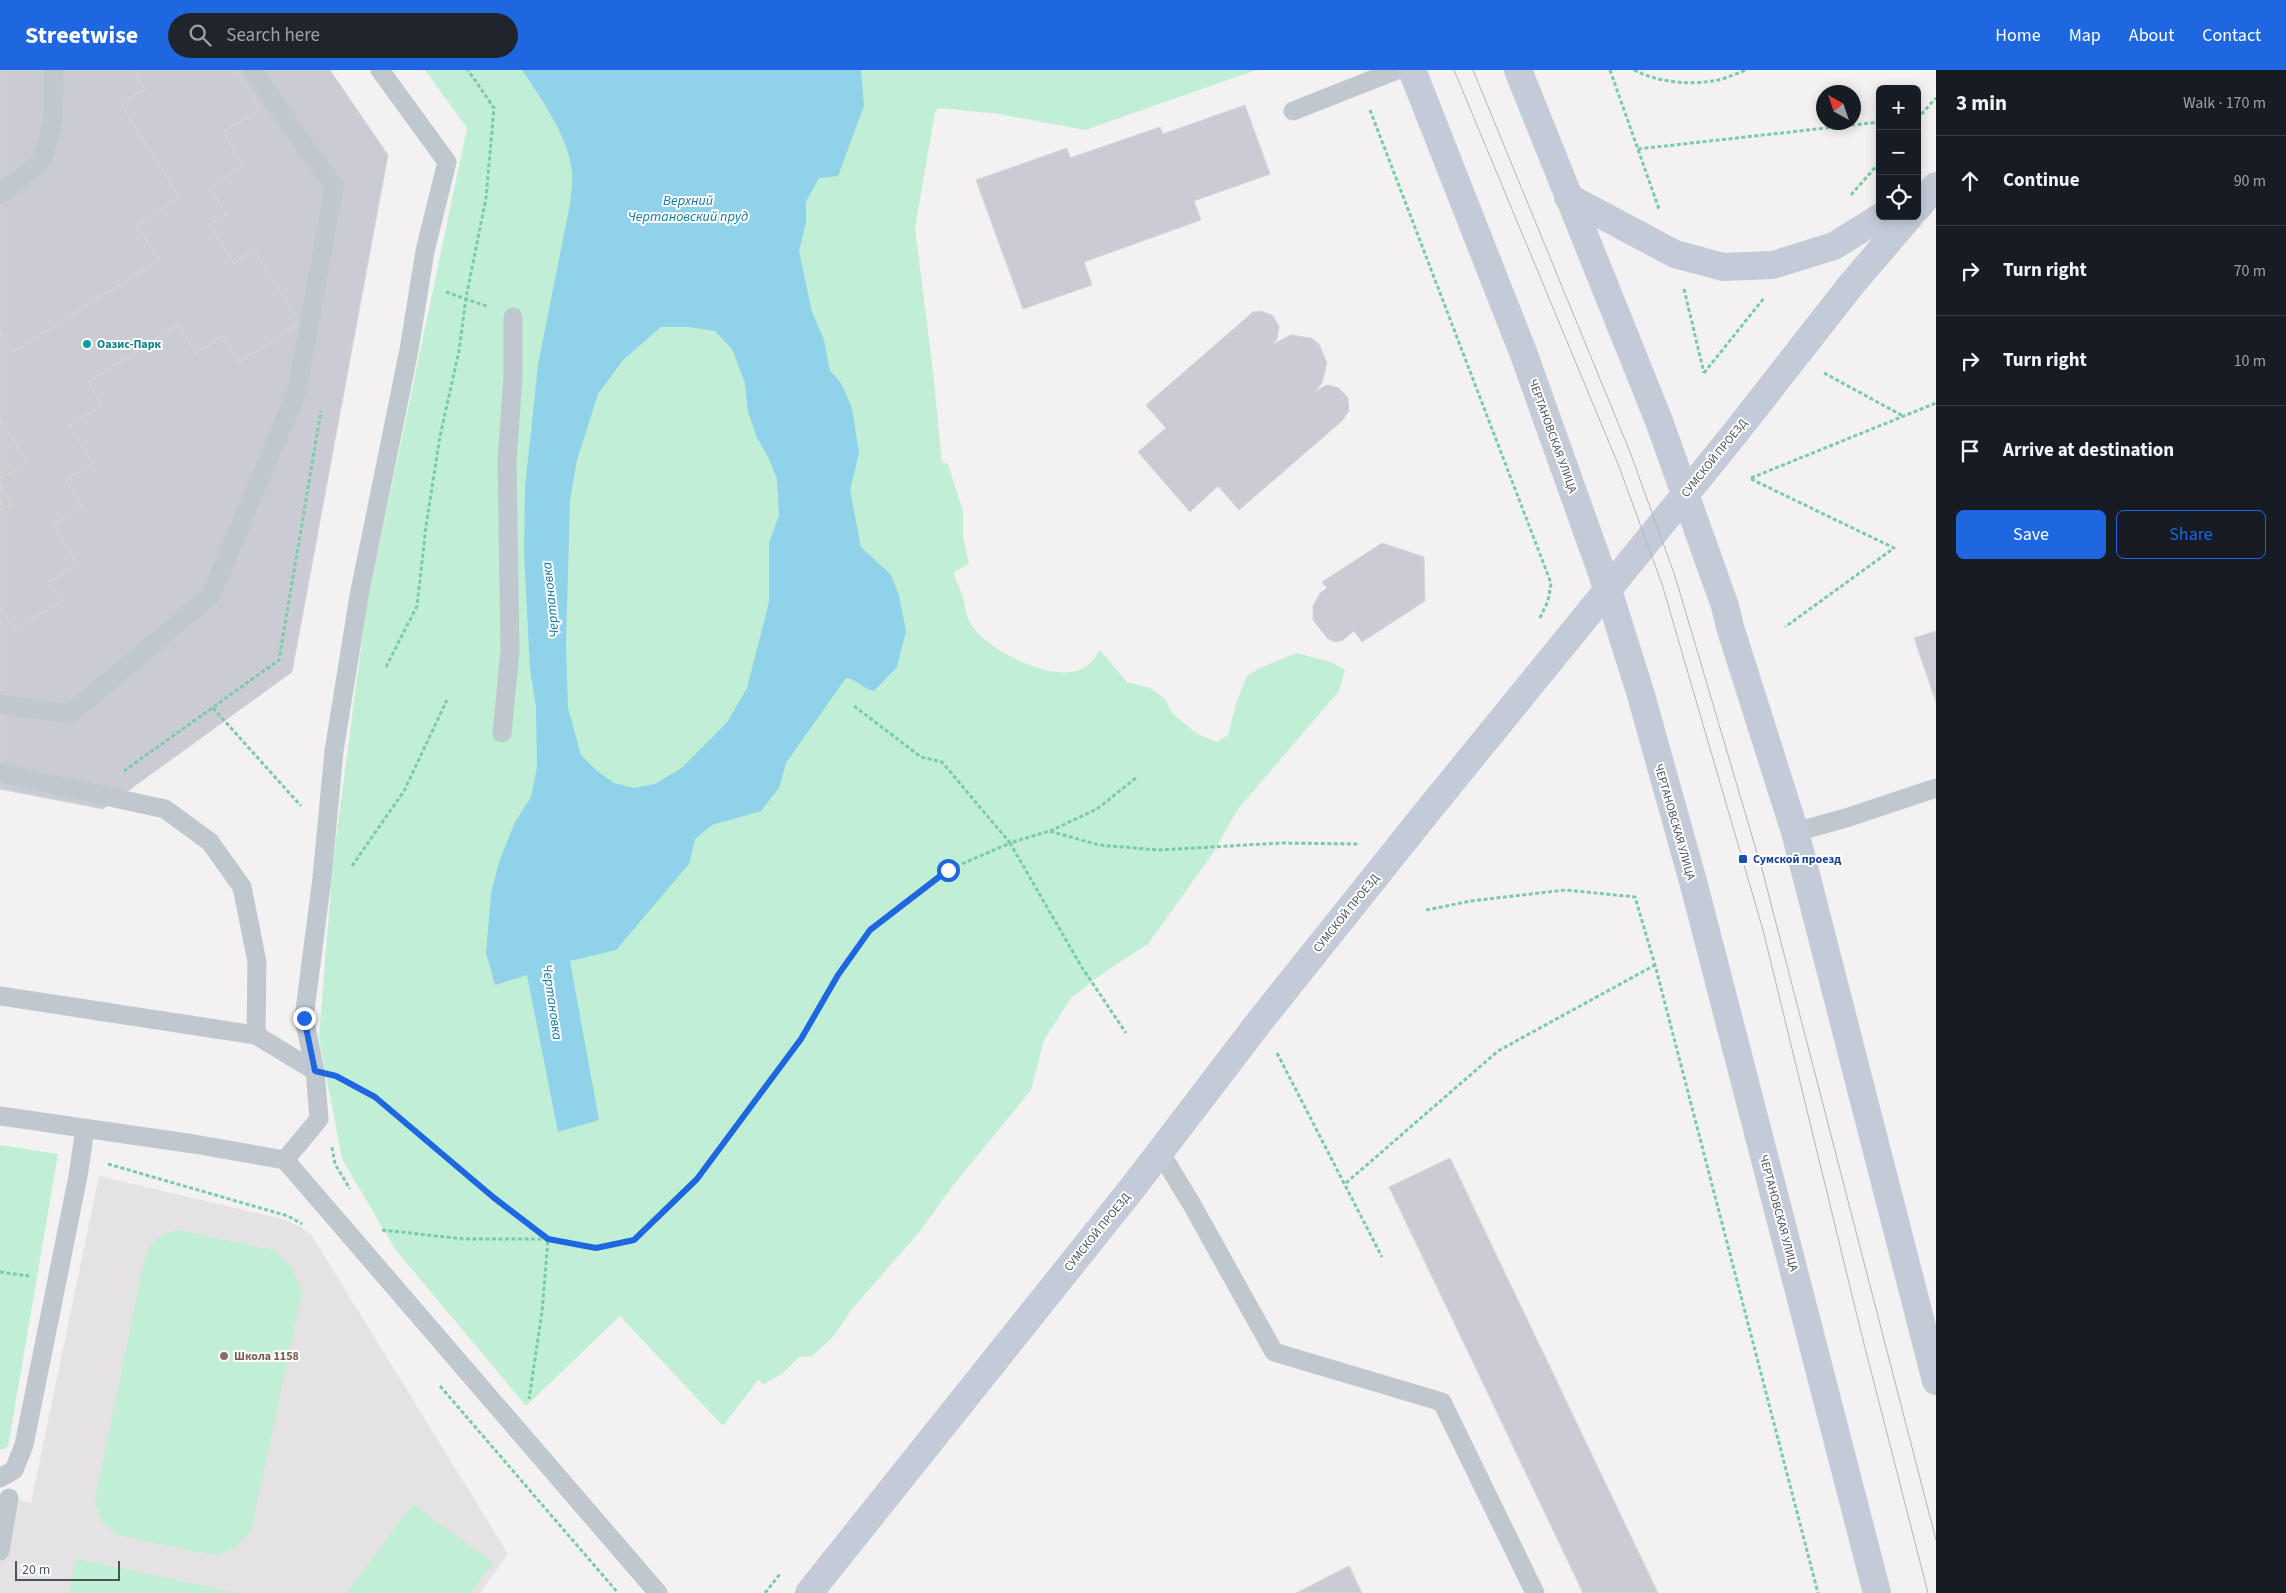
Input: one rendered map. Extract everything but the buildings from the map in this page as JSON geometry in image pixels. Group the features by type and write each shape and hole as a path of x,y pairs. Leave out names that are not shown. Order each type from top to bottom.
{"main road":[{"name":"ЧЕРТАНОВСКАЯ УЛИЦА","path":"1412,70 1523,352 1608,590 1641,695 1694,885 1877,1593"},
{"path":"1518,70 1659,421 1725,606 1795,832 1936,1380"},
{"path":"1921,183 1936,171"},
{"path":"1921,203 1936,186"},
{"path":"1568,197 1675,254 1723,267 1773,265 1834,246 1876,220"},
{"name":"СУМСКОЙ ПРОЕЗД","path":"809,1593 1160,1152 1260,1021 1851,285 1907,220"}],"lane":[{"path":"0,195 43,160 54,119 54,70"},
{"path":"0,704 70,714 211,595 297,391 334,187 252,70"},
{"path":"285,1160 318,1118 315,1071 304,1018 334,751 359,596 409,350 425,251 447,162 380,70"},
{"path":"1293,111 1397,70"},
{"path":"502,733 510,651 507,462 513,377 513,317"},
{"path":"0,772 165,809 210,842 242,887 257,962 256,1035"},
{"path":"1795,832 1846,818 1936,788"},
{"path":"0,996 256,1035 315,1071"},
{"path":"0,1116 194,1144 285,1160 658,1593"},
{"path":"0,1478 14,1470 24,1445 78,1176 85,1129"},
{"path":"1160,1152 1192,1203 1274,1352 1442,1402 1535,1593"},
{"path":"0,1551 9,1498"}],"path":[{"path":"386,667 417,606 426,526 440,436 459,351 466,298 486,198 494,108 468,70"},
{"path":"1634,70 1644,75 1672,82 1712,81 1746,70"},
{"path":"1360,84 1551,583 1548,601 1539,619"},
{"path":"1921,115 1936,98"},
{"path":"1638,149 1876,122"},
{"path":"438,289 513,317"},
{"path":"1823,372 1904,416"},
{"path":"1785,627 1894,548 1750,479 1936,403"},
{"path":"388,815 404,791 447,700"},
{"path":"854,706 921,757 942,762 1010,842 1081,966 1126,1033"},
{"path":"212,708 326,834"},
{"path":"374,1229 464,1239 548,1239 596,1248 634,1240 697,1179 801,1039 838,975 870,930 948,870 1010,842 1049,831 1098,809 1137,777"},
{"path":"1049,831 1099,845 1158,850 1282,842 1364,844"},
{"path":"1426,910 1471,901 1566,890 1635,898 1655,965 1818,1593"},
{"path":"1346,1183 1498,1051 1655,965"},
{"path":"1260,1021 1346,1183 1382,1257"},
{"path":"315,1071 336,1076 375,1097 493,1197 548,1239"},
{"path":"332,1146 335,1164 354,1197"},
{"path":"102,1162 288,1216 305,1226"},
{"path":"528,1406 542,1312 548,1239"},
{"path":"436,1382 618,1593"}],"shaded area":[{"name":"Школа 1158","path":"99,1176 282,1219 301,1227 312,1236 508,1554 480,1593 0,1593 0,1496 31,1503"}],"green space":[{"path":"425,70 1256,70 1085,130 999,114 939,108 935,112 915,228 942,462 948,464 963,511 963,537 969,564 954,572 971,624 986,641 998,649 1028,664 1044,670 1059,672 1073,672 1085,667 1100,650 1127,682 1150,688 1165,699 1172,713 1197,734 1217,742 1228,735 1237,700 1247,676 1260,668 1296,653 1331,662 1345,670 1339,691 1238,809 1213,853 1148,944 1103,973 1071,998 1044,1040 1031,1090 951,1188 921,1230 852,1309 833,1337 812,1356 799,1357 783,1373 764,1384 758,1380 723,1426 620,1316 526,1406 395,1249 342,1159 319,1038 333,862 366,609 467,128"},
{"path":"0,1145 58,1154 8,1447 0,1450"},
{"path":"178,1230 273,1250 293,1269 302,1292 251,1531 234,1549 213,1555 116,1535 102,1521 95,1501 145,1257 150,1246 157,1239"},
{"path":"413,1504 493,1563 470,1593 347,1593"},
{"path":"76,1559 239,1593 69,1593"}],"water":[{"name":"Верхний Чертановский пруд","path":"522,70 861,70 864,106 838,176 819,178 806,202 806,223 799,251 812,312 824,340 830,371 841,383 852,408 859,453 850,490 861,547 891,575 899,595 906,631 897,667 874,691 846,678 786,763 779,788 761,811 712,825 695,839 689,864 616,950 570,961 599,1120 558,1132 527,975 495,985 486,953 491,893 499,862 515,822 531,797 537,767 536,706 530,670 524,552 525,487 538,365 569,209 572,185 572,171 565,144 553,118","holes":["661,327 689,327 715,331 732,349 745,383 748,412 757,438 769,459 777,479 779,515 769,543 769,602 747,688 728,721 683,767 655,784 634,788 614,783 597,771 581,755 568,708 566,645 570,500 577,460 598,394 623,360"]}],"tram line":[{"path":"1454,70 1618,464 1662,584 1763,930 1861,1332 1928,1593"},
{"path":"1473,70 1630,452 1675,576 1763,873 1936,1540"}],"place":[{"name":"Оазис-Парк","path":"87,344"},
{"name":"Сумской проезд","path":"1743,859"},
{"name":"Школа 1158","path":"224,1356"}],"route":[{"path":"304,1018 315,1071 336,1076 375,1097 493,1197 548,1239 596,1248 634,1240 697,1179 801,1039 838,975 870,930 948,870"}],"water label":[{"name":"Чертановка","path":"550,600"},
{"name":"Чертановка","path":"553,1002"}]}
